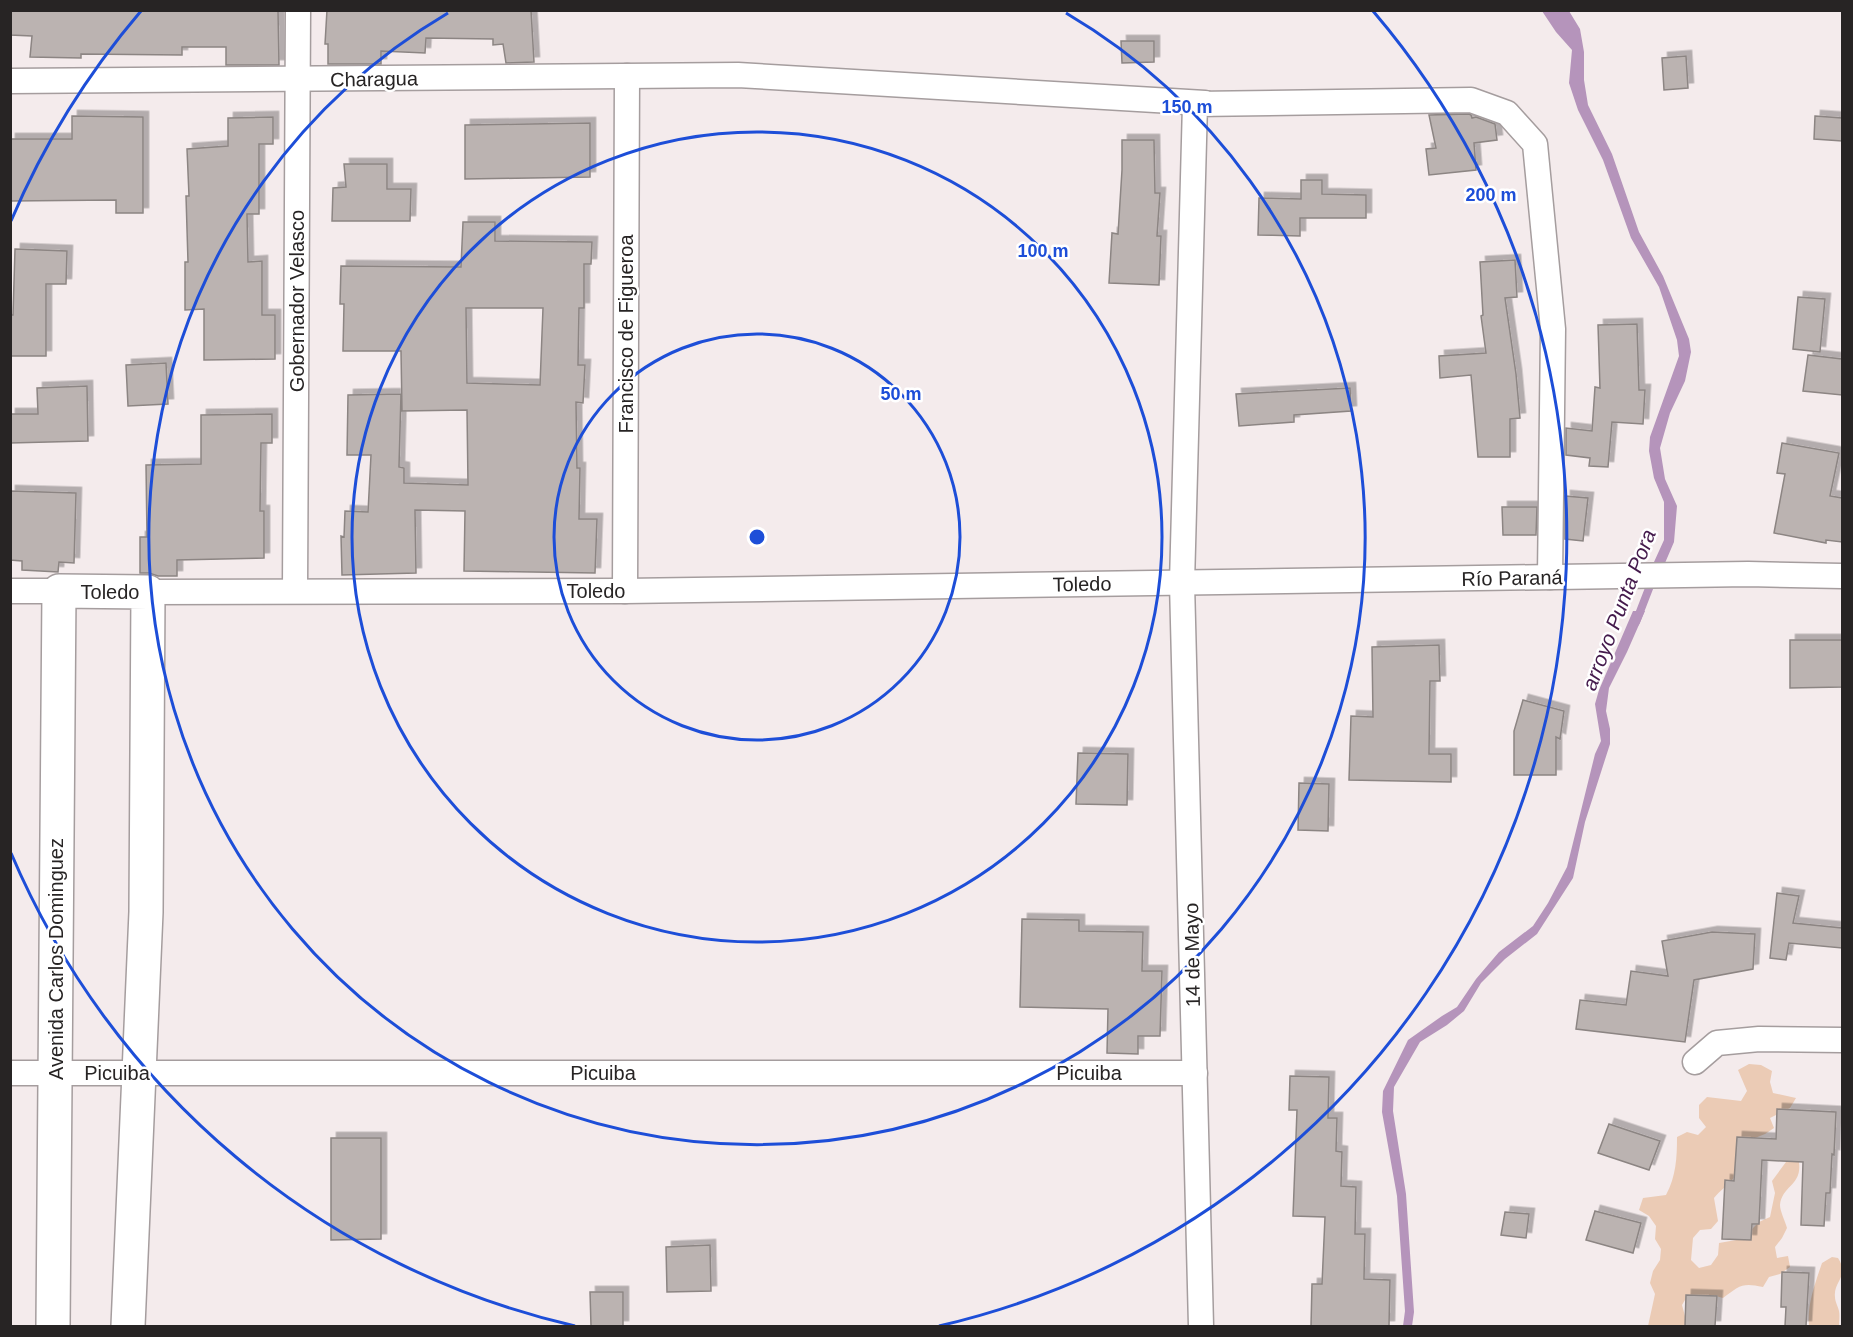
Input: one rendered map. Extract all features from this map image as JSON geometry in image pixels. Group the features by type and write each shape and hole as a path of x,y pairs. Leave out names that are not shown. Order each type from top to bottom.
{"main road":[{"name":"Toledo","path":"59,591 148,592"},
{"name":"Avenida Carlos Dominguez","path":"53,1326 59,591"},
{"path":"128,1326 146,912 148,592"}],"street":[{"name":"Gobernador Velasco","path":"295,591 298,10"},
{"name":"Charagua","path":"10,81 738,75 1205,103 1471,100 1507,113 1535,144 1553,329 1550,577"},
{"name":"Francisco de Figueroa","path":"625,591 627,76"},
{"name":"14 de Mayo","path":"1201,1326 1182,583 1195,104 1205,103"},
{"name":"Río Paraná","path":"1182,583 1748,574 1842,576"},
{"name":"Toledo","path":"148,592 625,591 1182,583"},
{"name":"Toledo","path":"10,591 59,591"},
{"path":"1695,1062 1717,1043 1759,1038 1842,1040"},
{"name":"Picuiba","path":"10,1073 1195,1073"}],"shaded area":[{"path":"1542,11 1569,11 1580,29 1588,105 1612,154 1639,232 1663,276 1689,339 1691,352 1685,381 1670,413 1660,448 1665,479 1677,506 1674,542 1665,563 1654,562 1664,540 1664,502 1654,478 1649,451 1650,437 1679,356 1677,340 1659,287 1631,238 1603,160 1578,110 1569,83 1572,50"},
{"path":"1633,611 1645,611 1609,688 1606,711 1610,729 1610,744 1585,822 1573,878 1537,934 1505,959 1481,983 1464,1011 1420,1042 1394,1087 1393,1111 1406,1194 1414,1312 1412,1326 1403,1326 1405,1311 1397,1196 1382,1112 1383,1091 1408,1040 1457,1007 1476,979 1499,952 1533,926 1567,867 1595,754 1601,741 1595,704"},
{"path":"1749,1064 1761,1065 1772,1071 1770,1082 1773,1093 1796,1098 1790,1108 1770,1118 1774,1128 1745,1142 1735,1176 1714,1198 1718,1221 1711,1229 1700,1230 1693,1238 1691,1260 1699,1268 1711,1265 1718,1255 1719,1243 1742,1239 1759,1222 1770,1217 1775,1193 1772,1181 1786,1162 1788,1151 1798,1157 1799,1167 1796,1179 1782,1198 1780,1207 1787,1228 1775,1247 1777,1258 1788,1256 1790,1267 1780,1274 1769,1277 1763,1287 1741,1286 1723,1298 1712,1295 1688,1295 1682,1305 1686,1326 1648,1326 1655,1294 1650,1283 1653,1271 1660,1260 1661,1249 1655,1239 1656,1226 1649,1216 1639,1210 1643,1198 1666,1195 1675,1167 1677,1137 1687,1132 1698,1135 1706,1127 1699,1118 1699,1105 1707,1097 1741,1101 1747,1091 1738,1070"},
{"path":"1832,1257 1838,1258 1842,1270 1835,1292 1839,1326 1809,1326 1810,1302 1822,1263"}],"building":[{"path":"10,10 278,10 279,65 226,65 226,47 182,47 182,55 81,54 81,58 30,57 32,36 10,35"},
{"path":"327,10 531,10 534,62 506,63 503,44 493,45 493,39 426,38 425,53 381,51 381,64 328,64 328,44 325,44"},
{"path":"1121,41 1154,41 1154,62 1122,63"},
{"path":"1686,56 1688,88 1664,90 1662,58"},
{"path":"1469,114 1472,118 1476,117 1495,124 1497,140 1474,143 1476,170 1429,175 1426,149 1436,148 1429,115"},
{"path":"72,116 143,117 143,213 116,213 116,200 10,201 10,139 72,139"},
{"path":"1815,116 1842,118 1842,141 1814,139"},
{"path":"273,117 273,144 259,144 259,214 247,214 248,262 262,261 262,315 275,315 275,359 204,360 204,309 185,310 185,262 188,262 186,196 189,196 187,149 228,146 228,118"},
{"path":"590,123 590,177 465,179 465,125"},
{"path":"1122,140 1154,140 1155,193 1160,193 1157,236 1161,236 1159,285 1109,283 1112,233 1118,234"},
{"path":"344,164 387,164 387,189 411,189 410,221 332,221 333,188 346,187"},
{"path":"1301,180 1322,180 1322,194 1366,195 1366,218 1300,218 1300,236 1258,235 1259,198 1301,199"},
{"path":"463,222 495,222 495,241 592,242 591,264 584,264 584,308 579,308 578,365 585,365 583,403 576,402 577,468 580,468 579,519 597,519 595,573 464,571 465,511 415,510 416,573 342,575 341,536 344,537 345,511 368,512 371,455 347,455 348,395 401,394 399,467 404,468 404,483 468,485 467,410 402,411 401,351 343,351 344,304 340,304 341,266 461,267","holes":["466,308 543,308 540,385 467,383"]},
{"path":"15,249 67,251 66,284 46,284 46,356 10,356 10,315 13,315"},
{"path":"1515,260 1517,297 1505,298 1520,418 1510,419 1510,457 1478,457 1471,375 1440,378 1439,356 1486,353 1481,316 1483,315 1480,262"},
{"path":"1798,297 1825,299 1820,352 1793,349"},
{"path":"1637,324 1639,390 1645,390 1643,424 1612,422 1608,467 1589,466 1590,458 1566,455 1566,428 1592,431 1595,387 1600,388 1598,325"},
{"path":"1808,355 1842,359 1842,395 1803,391"},
{"path":"166,363 168,404 128,406 126,365"},
{"path":"87,386 88,441 10,443 10,414 38,414 37,388"},
{"path":"1350,388 1351,411 1294,415 1294,422 1239,426 1236,394"},
{"path":"272,414 272,443 261,443 260,511 264,511 264,558 177,560 177,576 140,573 140,537 147,537 146,465 201,464 201,415"},
{"path":"1782,443 1839,453 1830,496 1842,498 1842,542 1826,540 1826,543 1774,533 1785,474 1777,473"},
{"path":"10,491 76,493 74,563 59,562 58,572 22,570 22,561 10,560"},
{"path":"1565,496 1588,498 1583,541 1565,539"},
{"path":"1502,507 1537,507 1536,535 1503,535"},
{"path":"1790,640 1842,640 1842,687 1790,688"},
{"path":"1439,645 1440,681 1430,681 1429,754 1451,754 1451,782 1349,780 1351,716 1373,717 1372,647"},
{"path":"1523,700 1564,711 1560,739 1556,737 1556,775 1514,775 1514,731"},
{"path":"1078,753 1128,754 1127,805 1076,804"},
{"path":"1299,783 1329,784 1328,831 1298,830"},
{"path":"1777,893 1799,896 1793,923 1842,928 1842,948 1789,943 1786,960 1770,958"},
{"path":"1022,919 1079,920 1079,931 1143,932 1142,971 1162,971 1160,1036 1138,1036 1138,1054 1107,1053 1108,1009 1020,1007"},
{"path":"1712,932 1755,934 1753,969 1694,980 1685,1042 1576,1029 1580,1000 1626,1005 1631,971 1668,976 1662,941"},
{"path":"1290,1076 1329,1077 1328,1118 1337,1118 1336,1151 1342,1152 1341,1186 1356,1187 1355,1234 1365,1234 1364,1279 1390,1280 1389,1326 1311,1326 1312,1284 1322,1284 1325,1217 1293,1216 1297,1110 1289,1110"},
{"path":"1777,1109 1836,1112 1830,1193 1826,1193 1824,1226 1801,1225 1803,1162 1762,1160 1759,1224 1752,1224 1751,1240 1722,1239 1725,1180 1734,1181 1737,1137 1776,1139"},
{"path":"1609,1124 1660,1141 1649,1170 1598,1153"},
{"path":"331,1138 381,1138 381,1239 331,1240"},
{"path":"1595,1211 1641,1223 1633,1253 1586,1240"},
{"path":"1505,1212 1529,1214 1526,1238 1501,1235"},
{"path":"710,1245 711,1291 667,1292 666,1247"},
{"path":"1782,1272 1809,1273 1806,1326 1785,1326 1786,1307 1781,1307"},
{"path":"590,1292 623,1292 623,1326 591,1326"},
{"path":"1686,1295 1717,1296 1715,1326 1685,1326"}],"waterway":[{"name":"arroyo Punta Pora","path":"1636,622 1653,578"}]}
